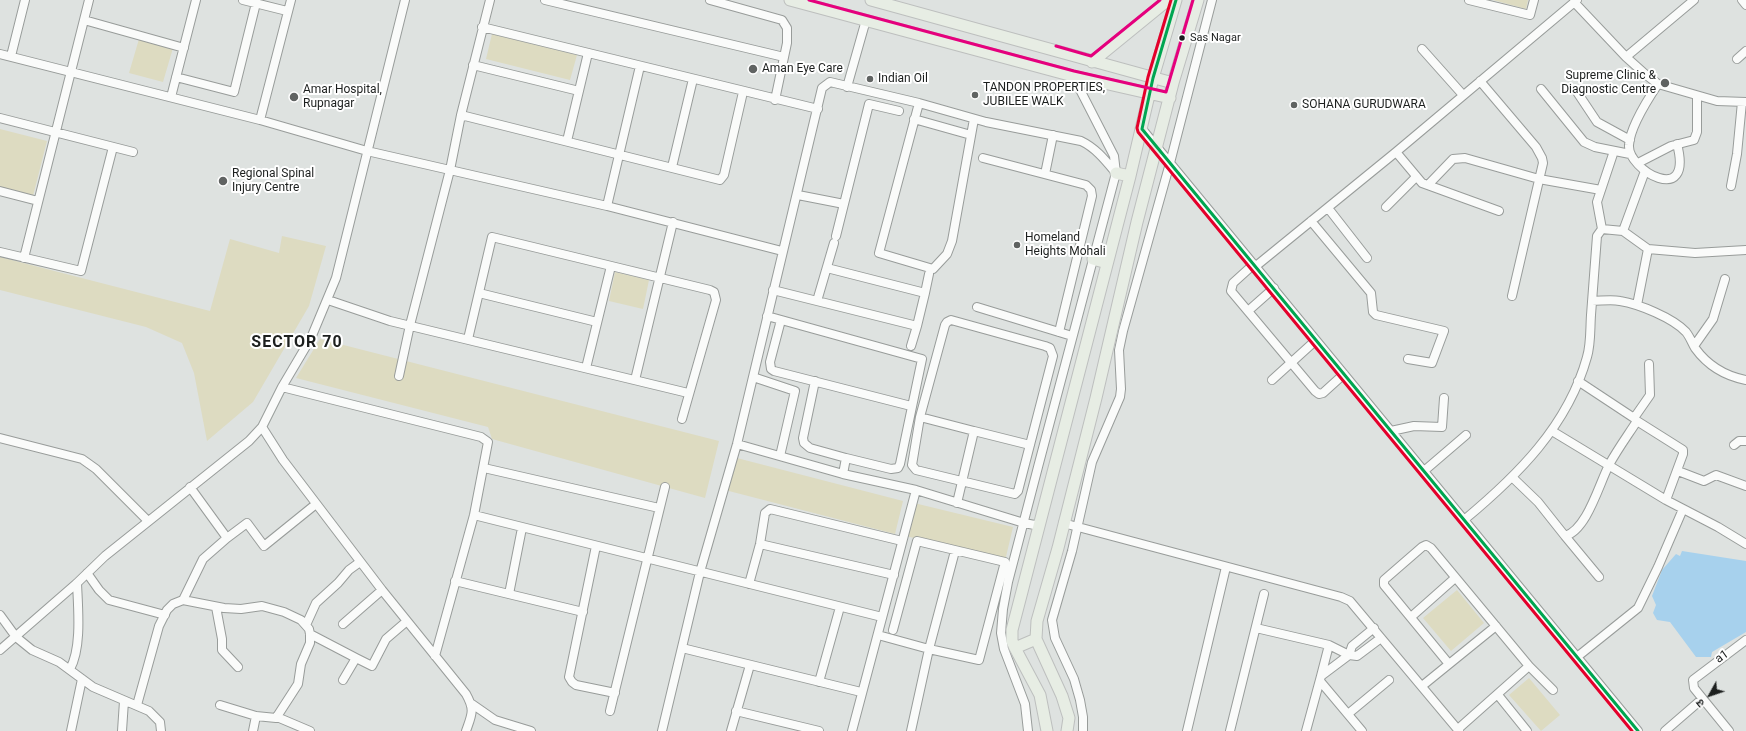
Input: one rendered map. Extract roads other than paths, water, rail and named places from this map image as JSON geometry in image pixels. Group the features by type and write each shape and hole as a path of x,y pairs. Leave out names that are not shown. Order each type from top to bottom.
{"main road":[{"path":"790,0 1073,76 1170,98"},
{"path":"871,0 1092,62 1173,83"},
{"path":"1092,62 1168,0"},
{"path":"1047,731 1040,695 1015,648 1012,641 1012,630 1130,176 1153,78 1176,0"},
{"path":"1067,731 1069,718 1062,696 1036,639 1037,621 1058,548 1063,523 1096,398 1137,222 1173,83 1198,0"},
{"path":"1116,173 1130,176"},
{"path":"1093,259 1107,263"},
{"path":"1015,648 1036,639"}],"street":[{"path":"11,56 25,0"},
{"path":"24,258 89,0"},
{"path":"171,97 196,0"},
{"path":"243,0 287,11"},
{"path":"260,120 291,0"},
{"path":"0,650 148,521 249,440 262,427 282,387 303,353 328,300 336,278 405,0"},
{"path":"399,376 410,325 450,170 461,114 482,27 490,0"},
{"path":"545,0 784,57"},
{"path":"710,0 782,20 788,28 784,57 775,100"},
{"path":"1083,731 1083,717 1074,679 1053,631 1054,614 1077,527 1092,462 1120,397 1121,340 1170,163 1212,0"},
{"path":"1469,0 1530,15 1534,0"},
{"path":"1626,57 1694,0"},
{"path":"1742,0 1746,5"},
{"path":"1344,374 1323,393 1319,394 1231,291 1231,287 1255,265 1328,208 1576,1 1626,57 1658,84 1697,96 1727,102 1744,102 1731,186"},
{"path":"176,77 234,92 256,3"},
{"path":"84,20 184,48"},
{"path":"847,87 866,20"},
{"path":"482,27 775,100 818,109"},
{"path":"1422,49 1464,95"},
{"path":"1737,60 1746,51"},
{"path":"567,141 588,53"},
{"path":"0,54 260,120 367,151 607,206 782,251"},
{"path":"473,65 579,91"},
{"path":"607,206 640,66"},
{"path":"1028,731 1025,704 1004,650 1001,633 1008,582 1116,173 1114,156 1073,76"},
{"path":"672,167 693,79"},
{"path":"662,731 700,572 737,444 782,251 798,195 822,88 825,84 830,82 919,103 974,119 1053,135 1089,145 1116,173"},
{"path":"1480,82 1540,153 1543,163 1538,179 1512,296"},
{"path":"1630,154 1630,140 1644,107 1658,84"},
{"path":"1541,89 1584,142 1595,147 1630,154 1645,172 1665,180 1675,176 1681,161 1677,144"},
{"path":"461,114 717,179 723,178 743,92"},
{"path":"1577,92 1597,122 1630,140"},
{"path":"1638,163 1677,144 1694,140 1697,136 1697,96"},
{"path":"919,103 879,253 933,269 950,248 974,119"},
{"path":"817,301 835,240 869,104 899,111"},
{"path":"915,116 972,133"},
{"path":"0,118 133,152"},
{"path":"1142,129 1274,288 1315,341 1344,374 1638,731"},
{"path":"1045,174 1053,135"},
{"path":"0,252 81,272 113,147"},
{"path":"1464,520 1512,478 1544,443 1562,415 1578,381 1587,356 1597,236 1602,229 1597,202 1614,151"},
{"path":"1396,152 1422,183 1499,211"},
{"path":"1428,185 1453,159 1458,157 1538,179 1601,190"},
{"path":"983,158 1086,185 1091,190 1092,196 1059,332"},
{"path":"1623,231 1645,172"},
{"path":"1386,207 1416,177"},
{"path":"0,191 38,201"},
{"path":"798,195 844,204"},
{"path":"1328,208 1367,258"},
{"path":"1311,221 1371,293 1373,312 1376,315 1444,331 1432,364 1408,359"},
{"path":"635,380 673,222"},
{"path":"1602,229 1623,231 1648,249 1695,253 1746,250"},
{"path":"468,339 492,236 710,290 716,296 682,419"},
{"path":"1637,305 1648,249"},
{"path":"586,368 611,266"},
{"path":"827,268 925,293"},
{"path":"911,346 929,274"},
{"path":"1694,346 1713,319 1725,279"},
{"path":"1248,311 1274,288"},
{"path":"773,290 917,326"},
{"path":"479,293 597,322"},
{"path":"328,300 390,321 688,393"},
{"path":"1592,301 1614,300 1637,305 1678,326 1689,337 1702,357 1717,370 1730,376 1746,380"},
{"path":"977,307 1072,336"},
{"path":"767,316 922,359 898,468 891,469 846,458 810,448 804,443 803,438 815,381"},
{"path":"781,320 770,362 774,371 911,406"},
{"path":"950,320 1045,346 1052,352 1053,356 1030,445 1018,491 1015,494 916,470 912,465 920,417 945,325 950,320"},
{"path":"1062,320 1076,324"},
{"path":"1272,380 1315,341"},
{"path":"1565,536 1571,534 1580,525 1608,466 1650,395 1649,364"},
{"path":"753,377 795,391 780,456"},
{"path":"1578,381 1635,420 1683,450 1684,454 1666,500"},
{"path":"282,387 481,437 488,442 474,515 435,656"},
{"path":"1391,431 1414,426 1442,427 1444,398"},
{"path":"920,417 1030,445"},
{"path":"262,427 283,460 360,562 466,694 472,704 473,712 466,731"},
{"path":"958,502 974,431"},
{"path":"1552,431 1666,500 1746,544"},
{"path":"1424,471 1466,435"},
{"path":"0,438 76,456 82,459 96,469 148,521"},
{"path":"1734,445 1739,441 1746,441"},
{"path":"737,444 843,474 916,490 1024,523 1040,526"},
{"path":"843,474 846,458"},
{"path":"484,468 660,508"},
{"path":"1678,471 1704,481 1716,475 1746,486"},
{"path":"1512,478 1538,502 1599,577"},
{"path":"190,487 227,538"},
{"path":"610,711 665,487"},
{"path":"852,731 861,692 878,635 916,490"},
{"path":"183,600 203,559 247,523 264,546 316,504"},
{"path":"1577,657 1638,608 1658,568 1682,508"},
{"path":"749,584 760,544 765,513 770,509 902,541"},
{"path":"474,515 882,617"},
{"path":"1063,523 1226,568 1341,597 1356,607 1458,730 1529,666"},
{"path":"509,594 522,528"},
{"path":"878,635 929,649 979,660 1005,562 916,541 893,630"},
{"path":"760,544 894,576"},
{"path":"1449,664 1384,585 1384,580 1426,545 1431,548 1529,666 1553,690"},
{"path":"596,546 570,677 572,682 576,685 615,693"},
{"path":"911,731 929,649 955,551"},
{"path":"306,624 316,603 338,583 349,570 360,562"},
{"path":"1187,731 1226,568"},
{"path":"87,573 108,600 114,603 165,615"},
{"path":"1411,617 1455,578"},
{"path":"455,581 583,612"},
{"path":"70,669 75,660 77,649 77,583"},
{"path":"344,624 382,590"},
{"path":"1230,731 1264,594"},
{"path":"137,705 155,639 165,615 173,604 183,600 216,607 241,609 269,607 294,616 306,624 310,634 309,649 301,664 300,679 277,717"},
{"path":"216,607 222,639 222,650 238,667"},
{"path":"819,682 840,607"},
{"path":"0,615 16,637 37,653 70,669 92,687 149,711 160,722 161,731"},
{"path":"310,634 372,666 386,639 407,621"},
{"path":"1422,686 1496,626"},
{"path":"1256,628 1329,645 1349,655 1357,656 1381,638"},
{"path":"1321,679 1349,655 1352,646 1374,628"},
{"name":"a1","path":"1729,731 1694,688 1693,680 1745,642"},
{"path":"1306,731 1329,645"},
{"path":"682,648 861,692"},
{"path":"343,680 356,658"},
{"path":"731,731 750,665"},
{"path":"71,731 82,678"},
{"path":"1321,679 1362,731"},
{"path":"1348,714 1389,680"},
{"path":"1498,695 1527,731"},
{"path":"1665,731 1702,699"},
{"path":"122,731 124,701"},
{"path":"472,704 495,720 531,731"},
{"path":"220,705 256,716 270,718 277,717 310,731"},
{"path":"736,711 819,731"},
{"path":"253,731 256,716"}],"water":[{"path":"1682,551 1746,561 1746,632 1712,652 1711,657 1696,657 1670,622 1657,620 1653,613 1656,605 1652,596 1662,570 1676,554 1680,556"}],"place":[{"name":"Sas Nagar","path":"1182,38"},
{"name":"Aman Eye Care","path":"753,69"},
{"name":"Indian Oil","path":"870,79"},
{"name":"Supreme Clinic & Diagnostic Centre","path":"1665,83"},
{"name":"TANDON PROPERTIES, JUBILEE WALK","path":"975,95"},
{"name":"Amar Hospital, Rupnagar","path":"294,97"},
{"name":"SOHANA GURUDWARA","path":"1294,105"},
{"name":"Regional Spinal Injury Centre","path":"223,181"},
{"name":"Homeland Heights Mohali","path":"1017,245"}],"district":[{"name":"SECTOR 70","path":"297,343"}]}
